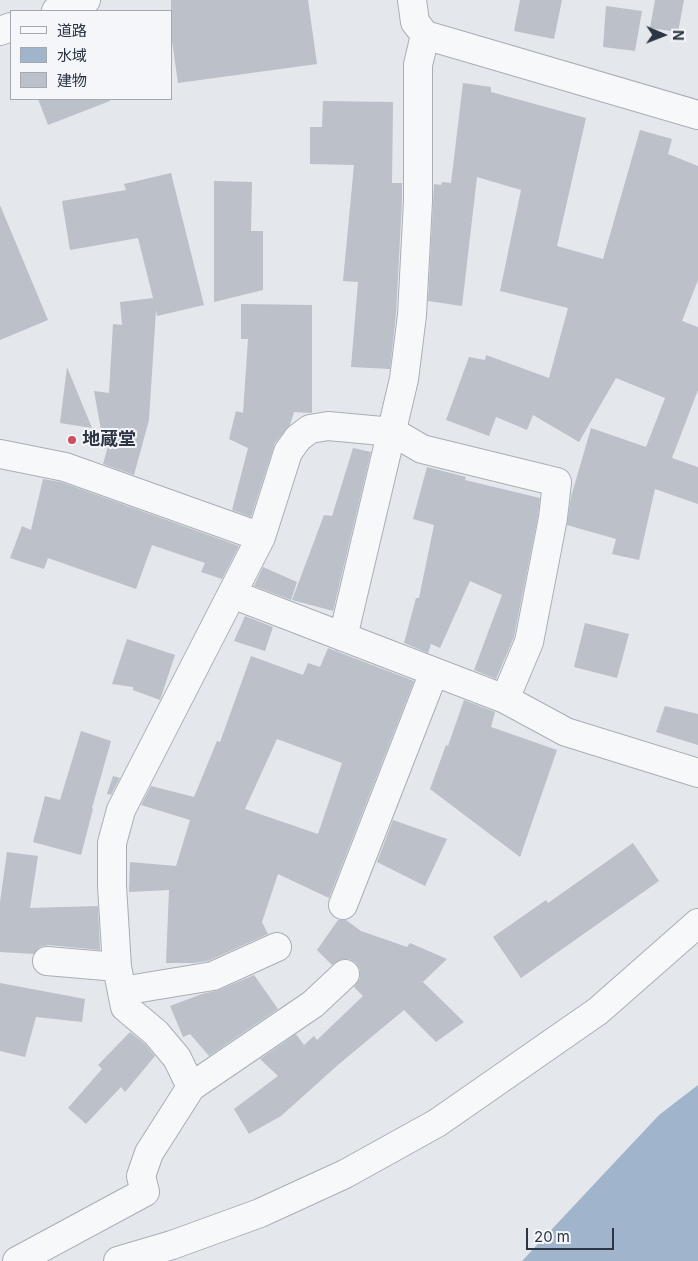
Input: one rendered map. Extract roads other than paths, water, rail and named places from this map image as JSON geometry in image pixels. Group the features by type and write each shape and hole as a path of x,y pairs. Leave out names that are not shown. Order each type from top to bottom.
{"street":[{"path":"59,10 86,0"},
{"path":"412,0 415,22 425,35 698,115"},
{"path":"343,637 404,379 412,315 418,201 418,66 425,35"},
{"path":"191,1087 177,1058 156,1033 125,1007 120,979 112,843 121,810 261,537 288,452 298,438 310,429 328,426 392,432 422,449 558,482 552,527 529,642 505,699"},
{"path":"0,454 65,467 261,537"},
{"path":"232,594 505,699 566,732 698,773"},
{"path":"343,905 434,672"},
{"path":"118,1261 172,1245 260,1213 344,1174 437,1123 598,1011 698,923"},
{"path":"47,961 120,979 213,976 277,947"},
{"path":"17,1261 145,1192 141,1176 149,1153 191,1087 314,1004 345,974"}],"water":[{"path":"698,1085 698,1261 522,1261 659,1115"}],"place":[{"name":"地蔵堂","path":"72,440"}]}
